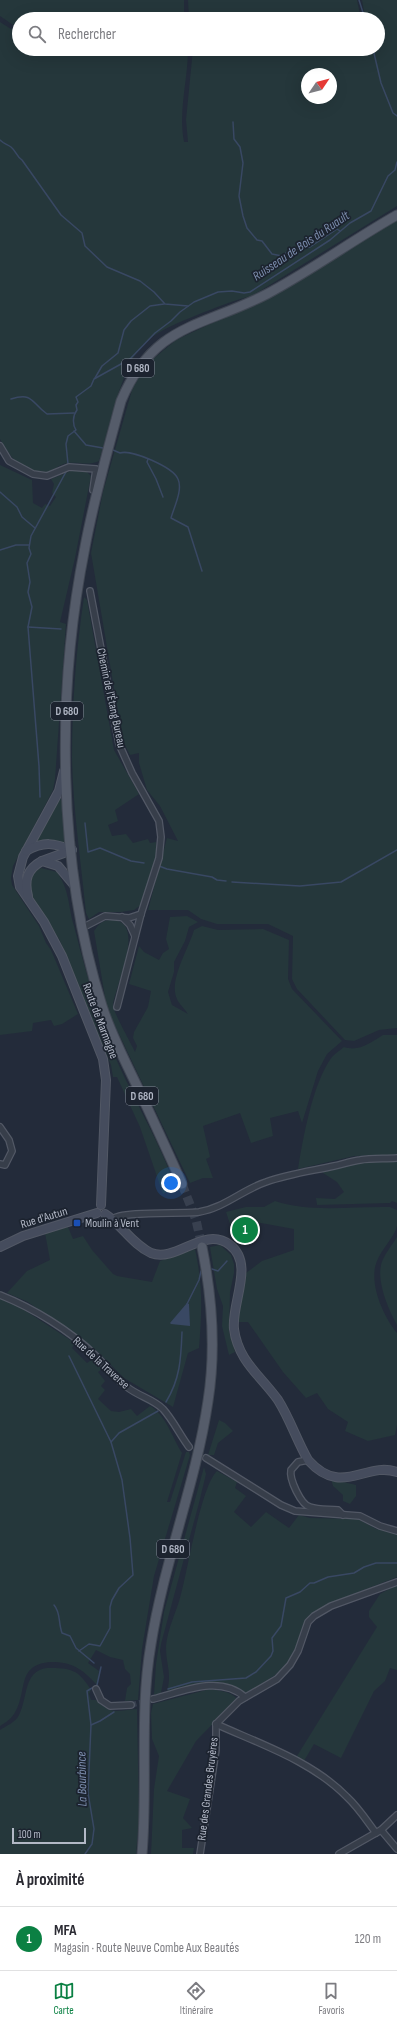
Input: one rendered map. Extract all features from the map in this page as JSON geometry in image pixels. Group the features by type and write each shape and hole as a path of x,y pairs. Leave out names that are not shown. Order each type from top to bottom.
{"main road":[{"name":"D 680","path":"182,1184 118,1047 102,1008 82,928 74,885 66,760 72,632 85,547 94,504 121,401 130,380 140,365 165,341 182,330 267,294 397,215"},
{"name":"Route de Marmagne","path":"66,760 58,791 26,851 19,866 18,876 20,887 44,922 62,956 103,1059 106,1080 101,1205"},
{"path":"26,851 35,846 49,843 72,850"},
{"name":"Route de Marmagne","path":"31,904 26,886 26,879 32,867 42,861 72,850"},
{"path":"42,861 58,866 74,885"},
{"path":"105,1214 105,1207 101,1205 96,1207 96,1213 101,1216 105,1214 113,1219 138,1244 152,1253 169,1253 197,1242 215,1239 224,1241 238,1254 241,1267 234,1311 234,1328 237,1342 251,1370 278,1401 308,1460 326,1474 344,1478 355,1478 381,1470 397,1472"},
{"name":"Rue d'Autun","path":"1,1246 23,1236 96,1213"},
{"name":"D 680","path":"142,1854 145,1804 146,1696 150,1646 164,1584 194,1472 209,1392 212,1351 208,1286 202,1247"}],"street":[{"path":"0,446 9,461 33,474 47,476 69,467 96,469"},
{"path":"94,504 92,501 96,469 102,461 106,460"},
{"name":"Chemin de l'Étang Bureau","path":"90,591 119,744 132,773 159,820 161,837 159,858 117,1007"},
{"path":"82,928 106,916 129,918 142,914"},
{"path":"122,917 134,930 136,938"},
{"path":"0,1127 9,1140 12,1152 9,1160 5,1164 0,1164"},
{"path":"113,1219 116,1216 125,1214 181,1214 218,1208 242,1192 266,1182 294,1174 360,1160 397,1158"},
{"name":"Rue de la Traverse","path":"0,1295 37,1313 77,1340 94,1354 126,1387 156,1403 163,1410 189,1447"},
{"path":"206,1458 281,1505 295,1512 360,1516 380,1526 397,1531"},
{"path":"308,1460 298,1462 291,1470 291,1478 294,1487 306,1505 310,1508 338,1510 343,1515"},
{"path":"397,1582 331,1606 314,1616 308,1622 298,1651 290,1665 277,1679 245,1697 216,1724 315,1771 347,1796 397,1849"},
{"path":"153,1699 210,1685 225,1686 235,1690 245,1697"},
{"path":"96,1689 102,1700 114,1708 132,1705"},
{"name":"Rue des Grandes Bruyères","path":"200,1854 216,1750 216,1724"},
{"path":"339,1854 379,1831 397,1815"}],"shaded area":[{"path":"0,0 184,0 184,12 12,12 12,24 0,16"},
{"path":"188,0 357,0 360,12 189,12"},
{"path":"362,0 397,0 397,206 252,296 224,304 184,320 153,336 139,349 124,379 99,461 88,464 65,463 51,471 40,473 25,469 19,464 8,452 0,439 0,22 12,29 12,56 188,56 182,130 184,142 188,142 186,120 192,56 385,56 385,12 364,12"},
{"path":"397,220 397,1028 379,1030 354,1041 345,1040 297,989 292,979 293,936 268,924 217,924 201,919 188,910 148,910 167,838 178,841 160,806 147,790 139,763 139,753 130,755 123,741 91,553 103,492 132,390 143,370 153,359 176,340 276,293"},
{"path":"0,465 32,480 33,503 42,508 45,504 50,506 56,497 52,493 54,484 51,479 71,471 86,471 91,476 75,558 60,622 66,624 53,790 13,866 11,878 12,885 39,926 46,943 51,950 78,1014 62,1024 54,1026 51,1020 33,1023 32,1031 0,1035"},
{"path":"84,597 87,600 114,750 139,794 115,810 118,821 108,825 112,836 126,834 133,843 148,839 150,843 156,842 156,856 141,905 134,910 121,912 99,912 89,919 86,913 74,797 72,758 75,677"},
{"path":"60,799 63,800 65,844 41,841 33,844"},
{"path":"41,868 57,872 67,892 72,919 96,1005 105,1031 121,1071 160,1148 176,1188 163,1194 140,1127 117,1077 113,1077 111,1065 67,957 59,939 30,893 29,885 31,878 35,872"},
{"path":"187,916 198,922 189,927 185,941 174,962 174,972 168,992 172,1005 188,1014 177,999 175,983 180,964 194,930 202,926 218,930 263,929 289,940 288,979 292,989 342,1041 327,1054 318,1071 302,1123 298,1111 270,1118 273,1136 251,1143 240,1113 203,1126 210,1157 206,1159 213,1178 203,1178 190,1183 107,1009 94,931 101,923 111,920 122,923 127,931 127,955 113,1005 119,1021 135,1052 137,1046 133,1038 134,1032 148,1007 151,991 129,984 139,946 144,952 159,960 163,953 169,949 166,939 170,917"},
{"path":"383,1035 397,1035 397,1155 354,1156 298,1169 314,1095 325,1068 332,1057 344,1047 360,1048"},
{"path":"397,1161 397,1203 392,1201 390,1203 317,1205 316,1198 335,1199 344,1192 337,1182 323,1173 322,1170 363,1162"},
{"path":"275,1201 303,1207 390,1207 397,1210 396,1230 377,1261 374,1279 382,1308 397,1333 397,1425 395,1435 368,1441 345,1431 348,1422 328,1409 317,1393 306,1398 283,1372 248,1322 238,1322 238,1312 246,1273 262,1261 294,1250 294,1229 250,1221 230,1224 226,1212 246,1207 264,1207"},
{"path":"68,1227 73,1239 83,1236 92,1250 113,1274 117,1276 152,1282 160,1261 195,1249 198,1262 201,1298 199,1348 188,1353 173,1407 124,1378 98,1352 28,1302 7,1293 27,1271 50,1260 45,1233"},
{"path":"397,1237 397,1325 384,1296 380,1272 384,1258"},
{"path":"220,1245 231,1255 234,1264 234,1273 230,1292 229,1331 235,1352 229,1355 222,1326 223,1306 217,1289 210,1247"},
{"path":"0,1297 15,1304 75,1343 72,1348 87,1363 93,1359 102,1369 98,1372 105,1381 101,1386 105,1390 98,1399 111,1411 119,1412 131,1409 137,1416 150,1406 156,1410 165,1421 182,1453 167,1502 170,1502 186,1452 189,1452 190,1455 154,1576 142,1649 138,1700 125,1701 127,1688 131,1684 130,1674 125,1669 123,1660 110,1657 96,1650 88,1663 99,1671 97,1685 88,1676 74,1666 55,1662 42,1663 33,1667 28,1673 14,1714 0,1726"},
{"path":"219,1420 225,1423 233,1431 218,1443 214,1455 208,1455"},
{"path":"204,1467 206,1474 199,1503 161,1644 160,1651 164,1677 161,1693 154,1695 156,1664 164,1612"},
{"path":"217,1471 237,1482 235,1488 246,1496 234,1512 251,1527 266,1512 289,1528 299,1515 310,1518 358,1519 376,1529 397,1533 397,1577 328,1604 314,1612 307,1620 297,1646 287,1663 274,1676 247,1693 220,1682 207,1682 167,1692 169,1674 166,1647 168,1634 181,1594 200,1510 211,1480"},
{"path":"331,1479 356,1485 356,1496 350,1504 343,1501 343,1495 333,1486"},
{"path":"397,1585 397,1670 390,1668 385,1681 374,1691 341,1758 314,1744 304,1761 297,1756 377,1627 369,1617 369,1611 380,1594"},
{"path":"47,1668 68,1669 78,1674 91,1690 89,1694 91,1700 96,1700 111,1710 120,1711 137,1709 139,1819 136,1854 0,1854 0,1730 18,1717 22,1708 27,1686 34,1674 39,1670"},
{"path":"210,1689 228,1693 237,1699 196,1741 167,1791 190,1799 183,1818 192,1828 182,1830 182,1848 194,1848 193,1854 151,1854 154,1789 159,1756 152,1739 151,1713 153,1704"}],"water":[{"path":"187,1303 189,1304 190,1326 171,1324 170,1323"}],"waterway":[{"path":"359,0 363,12"},
{"path":"375,56 381,83 393,113 397,116"},
{"path":"233,122 234,139 240,147 243,163 239,196 243,216 247,228 257,240 262,241 272,254 282,256 290,250 310,247 337,229 340,231"},
{"path":"0,140 13,149 61,215 82,233 85,246 107,267 140,281 154,292 165,304 188,306"},
{"name":"Ruisseau de Bois du Ruault","path":"68,464 66,444 68,436 76,430 74,425 77,410 76,405 78,402 76,397 91,386 94,379 130,359 155,333 194,302 218,292 250,292 330,240 350,223 371,211 388,176 395,170 397,162"},
{"path":"95,378 102,366 118,353 124,330 131,321 150,306 164,304"},
{"path":"11,399 18,397 28,398 47,414 74,413"},
{"path":"74,431 86,445 103,448"},
{"path":"113,450 120,453 125,452 142,456 160,464 175,474 178,479 179,488 178,498 171,518 188,527 202,571"},
{"path":"148,459 147,462 163,497"},
{"path":"40,797 28,627 32,607 28,592 30,582 27,563 31,554 29,548 31,536 67,470"},
{"path":"0,492 17,507 22,517 35,528"},
{"path":"0,550 16,545 29,545"},
{"path":"28,627 61,629"},
{"path":"85,823 88,852 100,848 131,861 144,863"},
{"path":"232,882 300,886 341,882 397,850"},
{"path":"159,866 226,881"},
{"path":"212,1269 218,1271 227,1261"},
{"path":"187,1304 199,1280 201,1271"},
{"path":"166,1402 177,1377 182,1332"},
{"path":"69,1356 111,1442 122,1480 130,1538 133,1575 119,1588 112,1600 110,1607 110,1628 100,1646 89,1644 79,1651"},
{"path":"111,1442 119,1433 158,1411"},
{"path":"168,1689 192,1682 246,1678 256,1672 271,1656 273,1651 272,1638 281,1626 286,1598 300,1592 310,1583 314,1583 328,1577 354,1573 364,1567 376,1563 397,1563"},
{"path":"54,1605 59,1614 62,1633 70,1636 76,1648 94,1663"},
{"path":"97,1685 101,1667"},
{"name":"La Bourbince","path":"85,1854 92,1844 94,1829 88,1793 91,1725 87,1691 92,1688"},
{"path":"91,1725 114,1712"}],"tunnel":[{"path":"182,1184 196,1220 202,1247"},
{"path":"131,1705 147,1701"}],"place":[{"name":"Moulin à Vent","path":"77,1223"},
{"name":"MFA","path":"245,1230"}]}
